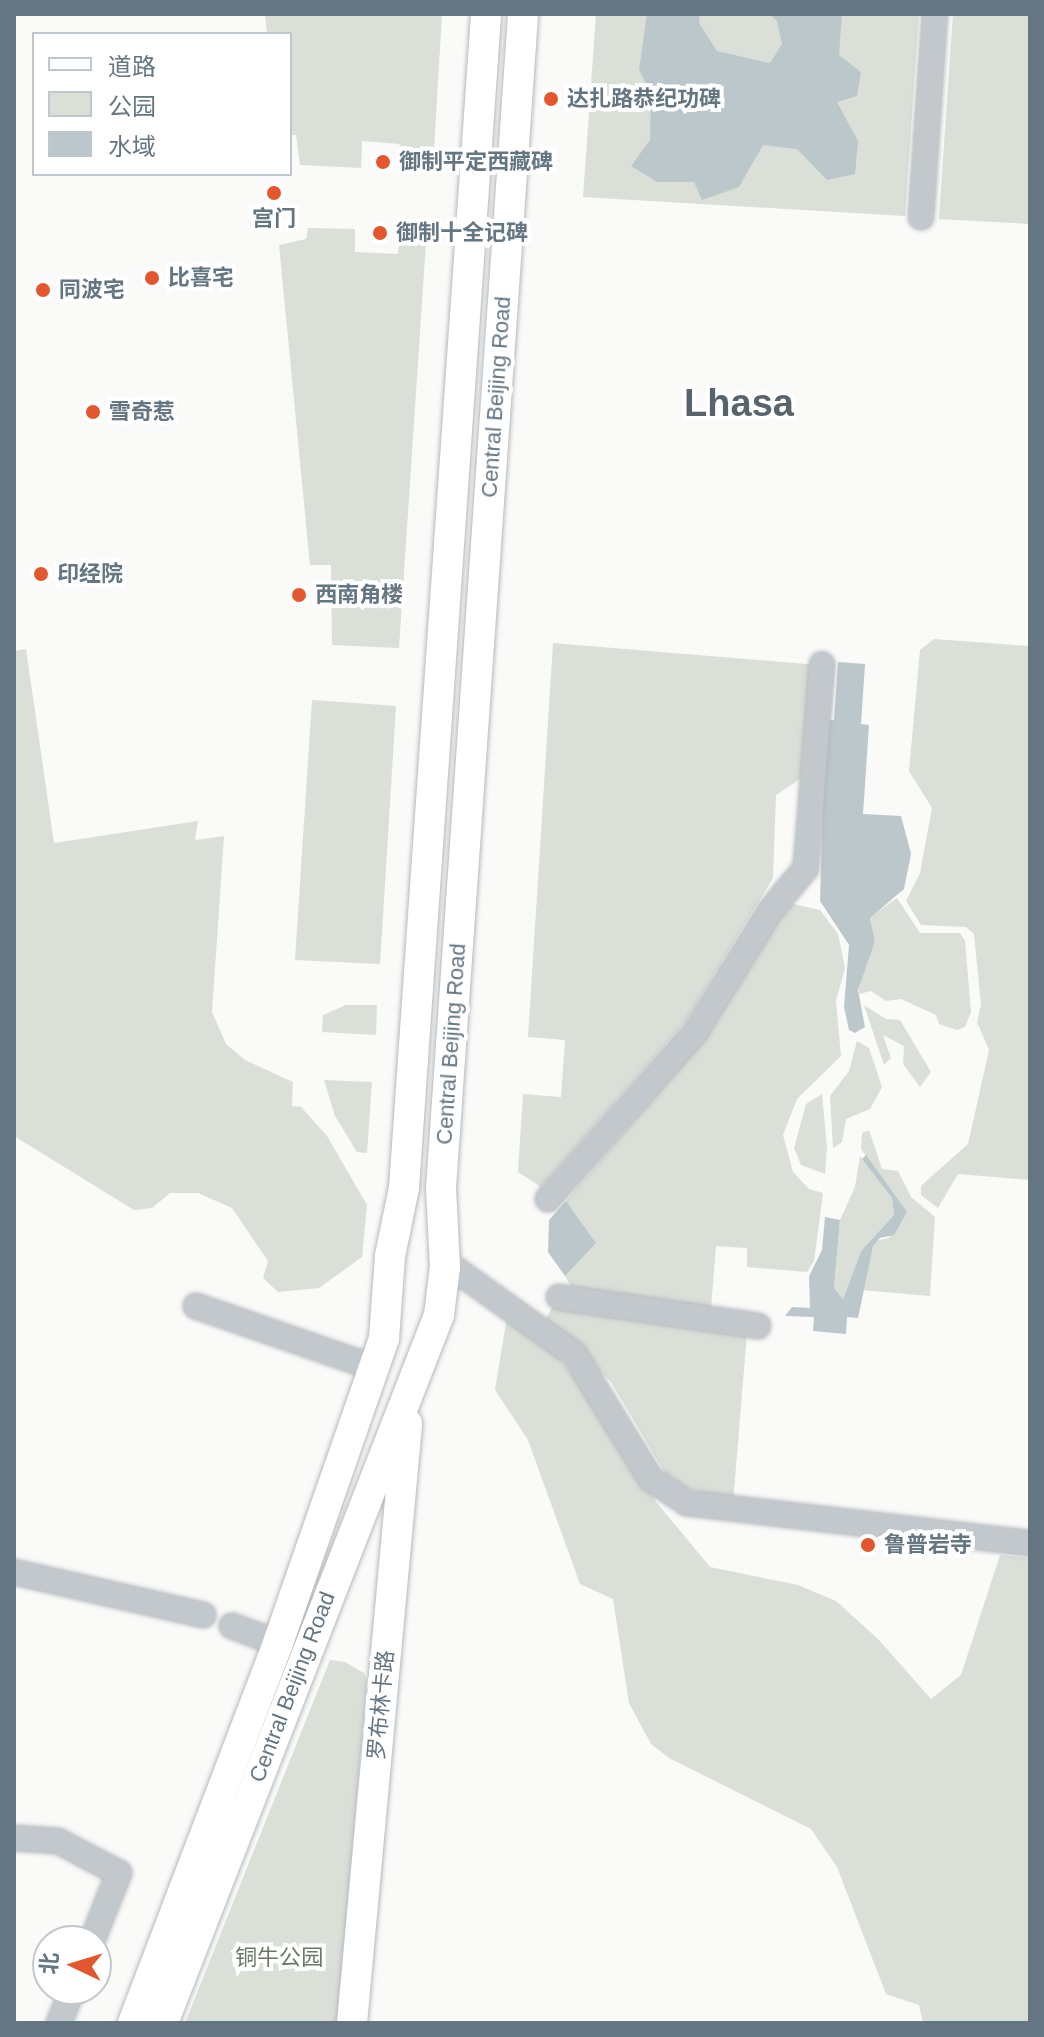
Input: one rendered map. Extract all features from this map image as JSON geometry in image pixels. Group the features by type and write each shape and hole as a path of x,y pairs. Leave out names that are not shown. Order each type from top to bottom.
{"main road":[{"name":"Central Beijing Road","path":"133,2023 278,1643 375,1368 404,1188 486,14"},
{"name":"Central Beijing Road","path":"163,2023 439,1315 445,1262 441,1188 523,14"},
{"name":"罗布林卡路","path":"352,2023 412,1387"}],"street":[{"path":"921,217 935,14"},
{"path":"548,1199 695,1032 770,911 806,868 822,665"},
{"path":"445,1262 574,1354 651,1479 687,1503 1030,1543"},
{"path":"559,1297 758,1326"},
{"path":"196,1306 375,1368"},
{"path":"14,1572 203,1615"},
{"path":"232,1626 278,1643"},
{"path":"14,1838 58,1841 119,1873 98,1925"}],"green space":[{"path":"265,14 442,14 433,167 399,166 400,144 362,141 361,168 300,165 296,135 292,135 292,32 267,32"},
{"path":"596,14 919,14 905,216 583,197"},
{"path":"953,14 1030,14 1030,224 939,219"},
{"path":"400,225 427,227 399,648 332,645 331,565 310,565 279,245 306,239 308,228 355,229 355,252 398,254"},
{"path":"934,639 1030,646 1030,1180 958,1174 938,1208 921,1195 921,1186 968,1144 989,1050 977,1022 981,1005 974,934 966,927 921,925 906,901 920,873 932,808 909,771 920,650"},
{"path":"553,643 818,665 809,773 776,795 773,878 685,1022 541,1187 518,1172 523,1094 561,1097 565,1040 528,1037"},
{"path":"26,649 54,843 198,821 195,840 224,836 212,1012 226,1044 245,1060 293,1082 292,1106 301,1107 327,1136 367,1205 362,1257 319,1288 278,1292 263,1278 268,1261 232,1208 198,1193 170,1193 152,1208 134,1210 14,1136 14,651"},
{"path":"312,700 396,706 380,964 295,960"},
{"path":"897,898 920,933 960,933 965,941 971,1012 965,1027 957,1030 939,1024 936,1015 901,999 886,1001 871,991 859,994 859,979 875,941 870,917"},
{"path":"793,904 820,910 838,934 845,968 836,1001 841,1056 797,1099 783,1135 793,1172 809,1189 823,1193 814,1261 807,1272 747,1267 747,1248 716,1246 711,1308 573,1289 565,1276 595,1242 566,1201 705,1037 781,913"},
{"path":"346,1005 377,1005 376,1035 322,1032 323,1015"},
{"path":"864,1005 886,1019 900,1020 931,1072 920,1087 903,1064 904,1046 883,1035 891,1058 884,1065"},
{"path":"857,1041 869,1048 882,1087 870,1109 846,1119 842,1142 833,1148 830,1096 849,1071"},
{"path":"324,1080 372,1082 367,1153 357,1152 335,1116"},
{"path":"822,1094 827,1147 825,1174 801,1165 794,1148 806,1104"},
{"path":"869,1130 882,1169 898,1171 911,1197 935,1217 930,1296 860,1290 875,1241 889,1238 906,1212 861,1149 862,1133"},
{"path":"860,1156 892,1198 894,1215 861,1251 843,1299 834,1288 840,1220 855,1187"},
{"path":"554,1305 747,1333 733,1503 687,1488 665,1473 611,1382 546,1318"},
{"path":"507,1317 553,1351 583,1387 657,1503 710,1567 798,1585 836,1601 879,1640 931,1699 961,1675 1000,1555 1030,1558 1030,2023 923,2023 919,2005 886,1994 837,1867 811,1829 669,1758 651,1744 629,1703 613,1599 580,1584 528,1440 495,1390"},
{"name":"铜牛公园","path":"330,1660 345,1662 364,1673 367,1681 337,2023 185,2023"}],"water":[{"path":"647,14 700,14 699,23 717,51 770,63 782,44 777,21 769,14 842,14 839,55 861,72 857,96 837,102 858,141 855,174 827,180 797,149 763,145 739,187 702,200 694,182 657,182 631,166 650,140 651,94 639,70"},
{"path":"838,662 865,664 861,724 869,725 863,814 901,816 911,854 904,889 870,918 875,941 858,990 865,1027 855,1033 849,1030 844,1007 849,945 820,901 825,720 834,720"},
{"path":"866,1155 907,1212 894,1235 880,1238 873,1246 858,1318 847,1317 846,1334 813,1331 814,1317 785,1316 792,1307 810,1308 809,1276 822,1250 825,1217 840,1220 834,1288 843,1299 861,1251 894,1215 892,1198 862,1159"},
{"path":"566,1201 596,1243 565,1276 548,1252 549,1220"}],"place":[{"name":"达扎路恭纪功碑","path":"551,99"},
{"name":"御制平定西藏碑","path":"383,162"},
{"name":"宫门","path":"274,193"},
{"name":"御制十全记碑","path":"380,233"},
{"name":"比喜宅","path":"152,278"},
{"name":"同波宅","path":"43,290"},
{"name":"雪奇惹","path":"93,412"},
{"name":"印经院","path":"41,574"},
{"name":"西南角楼","path":"299,595"},
{"name":"鲁普岩寺","path":"868,1545"}],"district":[{"name":"Lhasa","path":"739,404"}]}
